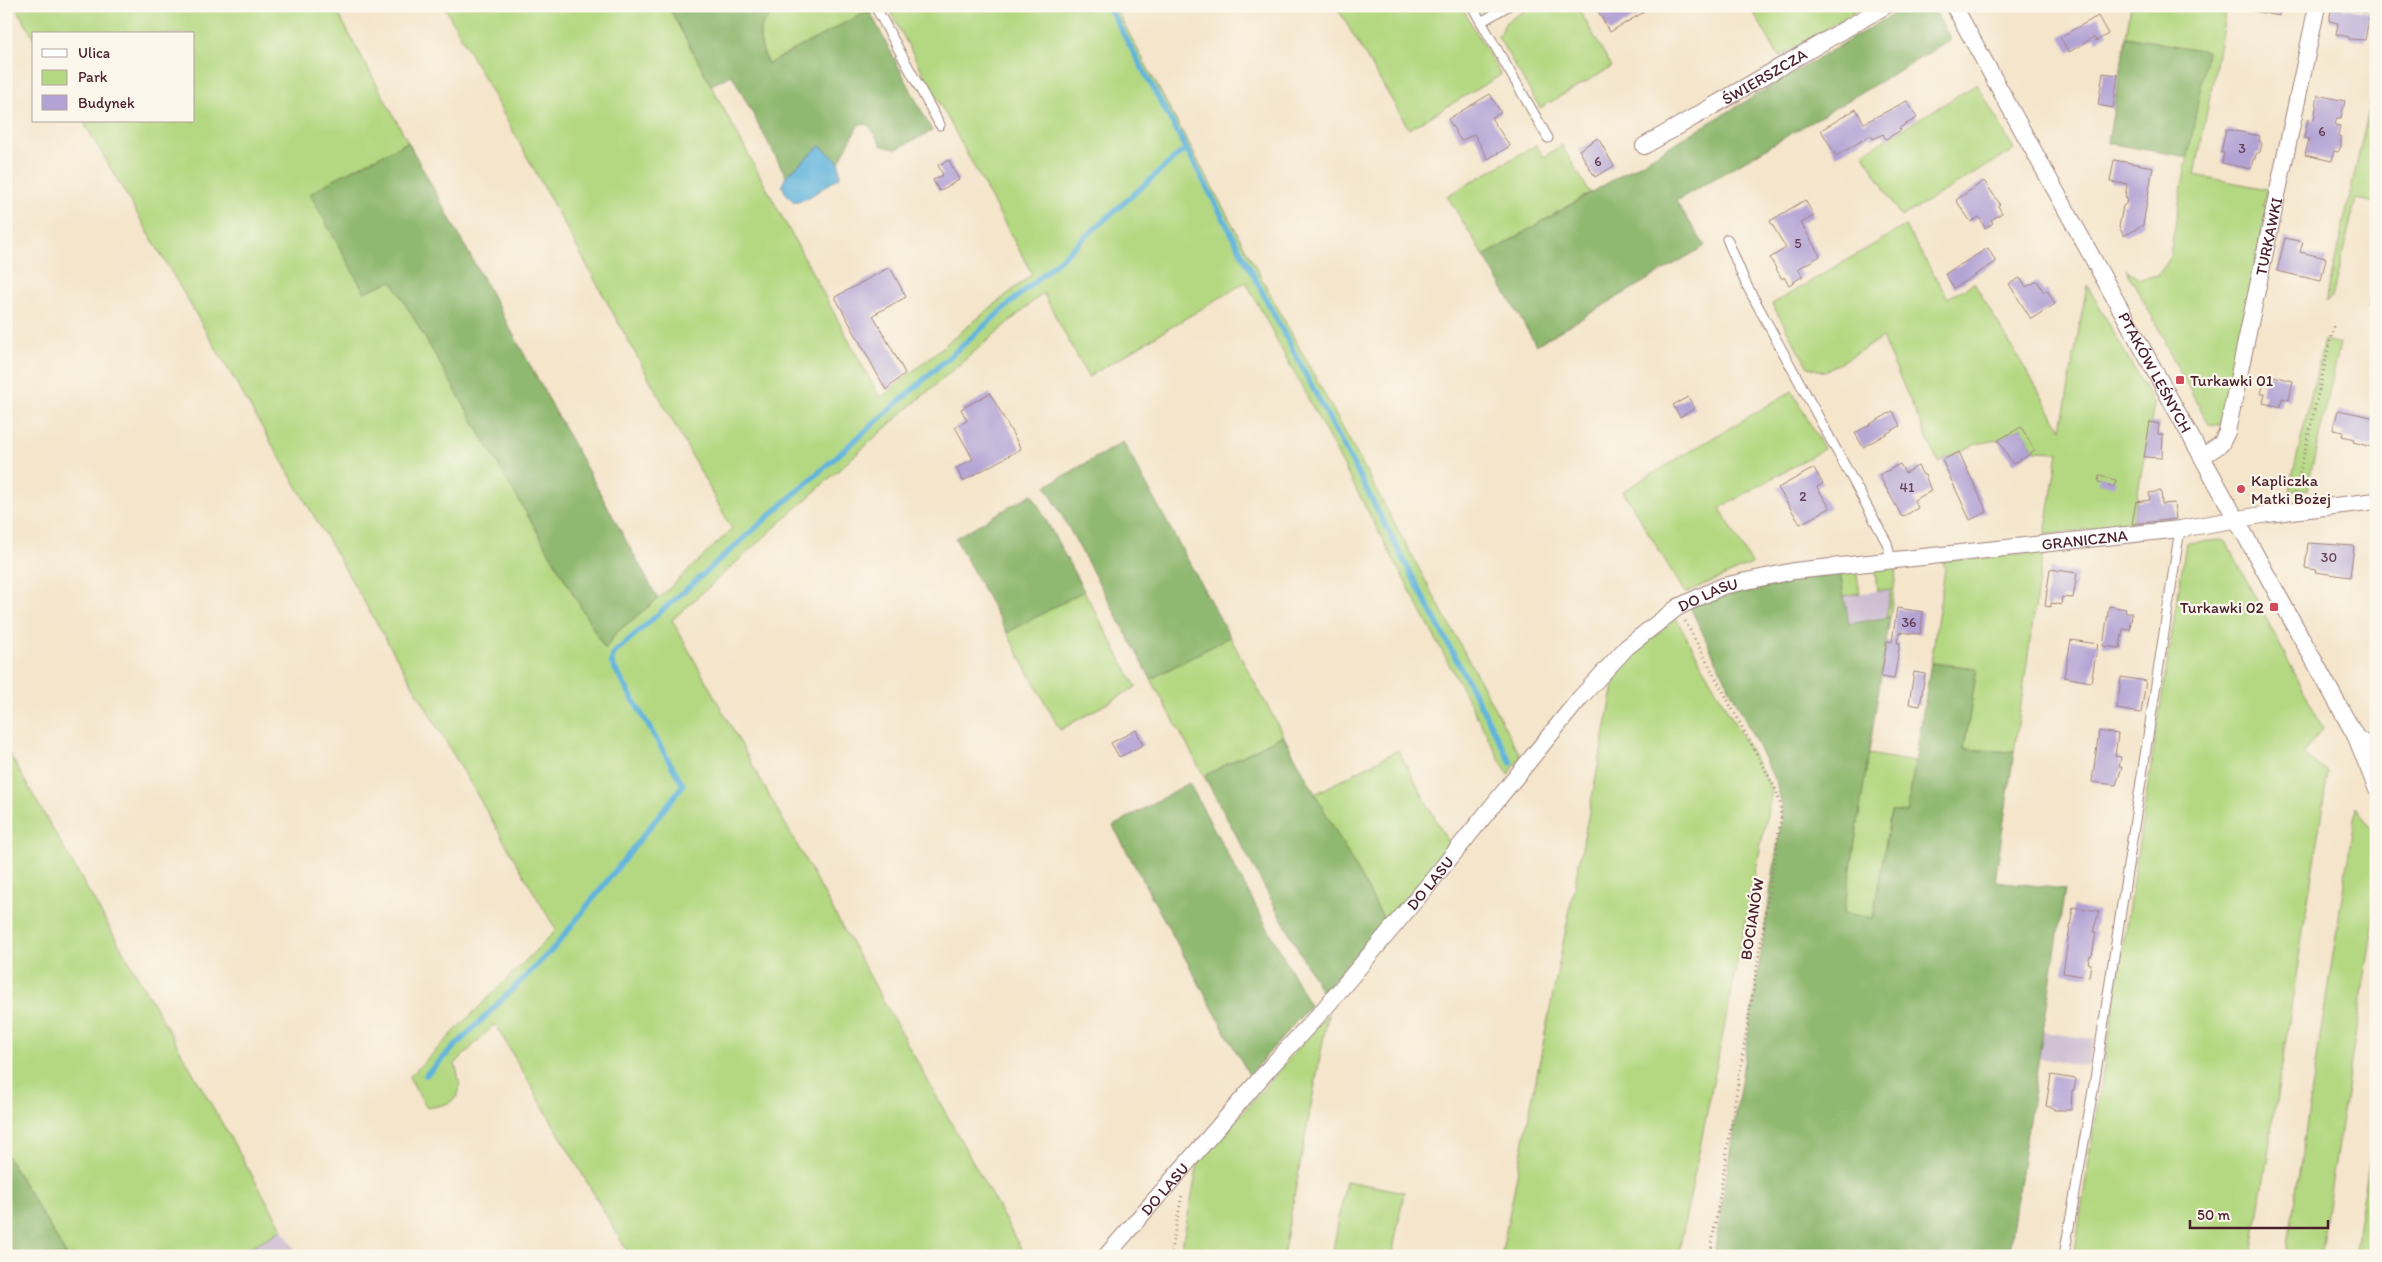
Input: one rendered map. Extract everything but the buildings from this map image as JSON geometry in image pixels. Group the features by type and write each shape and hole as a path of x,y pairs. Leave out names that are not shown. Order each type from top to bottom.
{"street":[{"name":"ŚWIERSZCZA","path":"1644,146 1885,6"},
{"name":"PTAKÓW LEŚNYCH","path":"1954,6 2356,737 2376,787"},
{"name":"TURKAWKI","path":"2203,456 2221,444 2227,432 2317,6"},
{"name":"GRANICZNA","path":"1794,571 2180,529 2294,511 2376,502"},
{"name":"DO LASU","path":"1106,1256 1272,1065 1324,1009 1426,889 1580,698 1627,647 1678,608 1723,586 1794,571"},
{"name":"PTAKÓW LEŚNYCH","path":"2356,737 2367,745 2376,758"}],"lane":[{"path":"875,6 940,124"},
{"path":"1472,6 1486,34 1548,138"},
{"path":"1481,22 1508,6"},
{"path":"1727,239 1746,284 1887,543 1891,560"},
{"path":"2064,1256 2095,1079 2180,529"}],"path":[{"path":"2294,511 2296,488 2334,325"},
{"name":"BOCIANÓW","path":"1678,608 1775,788 1780,802 1782,818 1710,1256"},
{"path":"1170,1256 1184,1188"}],"shaded area":[{"path":"1891,589 1886,617 1848,624 1844,596"},
{"path":"2043,1032 2093,1039 2089,1067 2039,1058"},
{"path":"283,1229 298,1256 235,1256"}],"green space":[{"path":"15,6 334,6 408,142 334,179 605,649 617,632 658,599 732,529 444,6 668,6 880,398 1032,274 887,6 1114,6 1521,757 1508,775 1246,282 1088,377 1043,293 892,422 672,620 1025,1256 630,1256 495,1024 455,1064 459,1091 453,1101 427,1108 409,1077 556,930 84,122 195,122 195,32 32,32 32,35"},
{"path":"668,6 775,6 760,30 761,45 768,64 869,10 932,131 896,149 882,146 869,125 859,124 839,162 820,146 786,176 732,75 711,85"},
{"path":"775,6 867,6 869,10 768,64 761,45 760,30"},
{"path":"1336,6 1461,6 1501,75 1409,129"},
{"path":"1532,6 1577,6 1612,67 1540,108 1498,37 1506,22"},
{"path":"1750,6 1864,6 1779,57"},
{"path":"1907,6 1932,6 1951,40 1676,201 1705,246 1536,345 1484,256"},
{"path":"2131,6 2227,6 2195,175 2267,189 2263,207 2267,208 2221,425 2209,424 2126,269 2140,279 2158,275 2169,260 2206,52 2126,37"},
{"path":"2126,37 2207,51 2188,157 2108,143"},
{"path":"2376,78 2376,203 2356,199 2332,297 2326,301"},
{"path":"1977,84 2014,150 1901,217 1863,153"},
{"path":"408,142 658,599 617,632 605,649 392,281 364,292 310,194 334,179"},
{"path":"1536,145 1544,157 1562,145 1590,193 1484,256 1447,196"},
{"path":"1905,226 1948,298 1974,283 2061,429 2087,285 2154,404 2132,524 2045,535 2058,452 2035,451 2021,427 1998,440 1976,444 1938,462 1882,338 1825,372 1808,367 1772,304"},
{"path":"2324,340 2340,344 2307,490 2289,491"},
{"path":"1792,391 1824,449 1720,508 1752,564 1685,593 1623,491"},
{"path":"1123,442 1230,637 1151,679 1046,486"},
{"path":"1032,494 1084,591 1007,633 955,538"},
{"path":"2221,540 2227,543 2323,728 2303,754 2328,772 2252,1256 2074,1256 2186,543"},
{"path":"2043,552 2014,752 1964,749 1977,668 1931,663 1945,569 1943,561"},
{"path":"1897,566 1890,617 1886,617 1891,589 1877,591 1875,570"},
{"path":"1856,570 1860,593 1844,596 1840,573"},
{"path":"1840,573 1849,624 1890,617 1844,913 1873,918 1891,811 1907,813 1931,663 1977,668 1964,749 2014,752 1995,881 2065,889 2008,1256 1714,1256 1783,810 1777,785 1690,607 1739,587"},
{"path":"1084,591 1136,687 1060,730 1007,633"},
{"path":"1676,618 1772,790 1678,1256 1501,1256 1618,666"},
{"path":"1230,637 1283,735 1204,776 1151,679"},
{"path":"1283,735 1385,921 1322,993 1204,776"},
{"path":"6,748 283,1229 235,1256 67,1256 6,1154"},
{"path":"1398,750 1450,846 1385,921 1315,794"},
{"path":"1868,754 1915,762 1907,813 1891,811 1873,919 1844,913"},
{"path":"1189,783 1310,1006 1249,1075 1113,826"},
{"path":"2356,807 2376,836 2376,906 2320,1256 2286,1256"},
{"path":"1328,1014 1283,1256 1180,1256 1198,1164"},
{"path":"2376,1120 2376,1256 2354,1256"},
{"path":"6,1154 67,1256 6,1256"},
{"path":"1346,1181 1404,1192 1392,1256 1332,1256"}],"water":[{"path":"820,146 839,162 840,177 806,199 794,202 786,194 782,185 786,176"}],"waterway":[{"path":"1108,6 1186,148 1511,763"},
{"path":"426,1075 554,948 683,785 611,662 614,653 1186,148"}],"place":[{"name":"Turkawki 01","path":"2180,380"},
{"name":"Kapliczka Matki Bożej","path":"2241,489"},
{"name":"Turkawki 02","path":"2274,607"}]}
